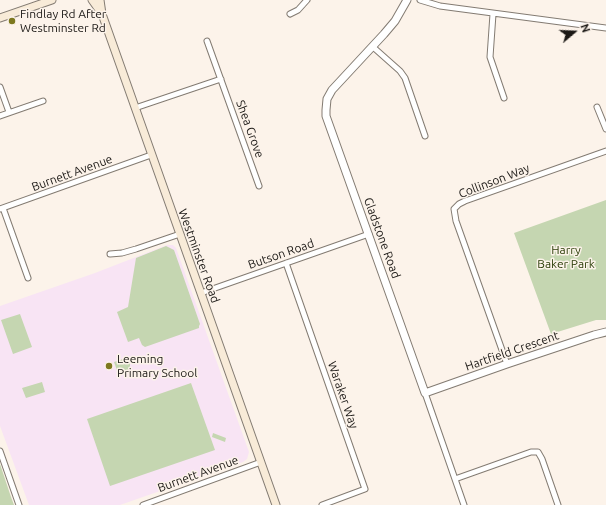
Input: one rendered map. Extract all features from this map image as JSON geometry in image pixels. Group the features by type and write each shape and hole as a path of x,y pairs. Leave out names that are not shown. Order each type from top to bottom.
{"main road":[{"path":"0,18 52,0"},
{"name":"Westminster Road","path":"92,0 102,14"},
{"name":"Westminster Road","path":"100,0 102,14 151,155 276,505"}],"street":[{"path":"290,14 298,10 307,0"},
{"name":"Gladstone Road","path":"407,0 395,21 373,47 332,90 327,99 326,116 464,505"},
{"path":"420,0 440,6 493,14 606,28"},
{"path":"493,14 490,57 504,98"},
{"name":"Shea Grove","path":"208,41 259,186"},
{"path":"373,47 400,71 405,78 425,136"},
{"path":"135,108 221,79"},
{"path":"0,87 9,112"},
{"path":"0,116 42,101"},
{"path":"597,107 606,129"},
{"name":"Collinson Way","path":"507,364 456,221 454,209 466,201 606,151"},
{"name":"Burnett Avenue","path":"2,209 151,155"},
{"path":"2,209 28,278"},
{"path":"110,254 122,253 180,234"},
{"name":"Butson Road","path":"201,293 369,234"},
{"name":"Waraker Way","path":"286,263 366,489 322,505"},
{"name":"Hartfield Crescent","path":"425,393 507,364 606,332"},
{"path":"0,451 20,505"},
{"path":"455,479 531,452 538,452 542,459 558,505"},
{"name":"Burnett Avenue","path":"143,505 261,462"}],"shaded area":[{"name":"Leeming Primary School","path":"167,245 173,245 176,248 249,452 247,459 243,462 120,505 29,505 0,426 0,306 95,273"}],"green space":[{"name":"Harry Baker Park","path":"606,200 606,320 596,320 551,334 514,233"},
{"path":"166,246 174,250 200,324 199,328 145,347 142,345 139,338 128,342 117,312 128,307 136,258"},
{"path":"20,314 32,347 13,354 1,320"},
{"path":"126,358 130,359 130,368 127,372 119,376 114,362"},
{"path":"42,382 45,392 26,398 22,388"},
{"path":"191,383 215,450 110,486 87,419"},
{"path":"213,433 226,438 225,442 212,437"},
{"path":"0,464 11,497 14,505 0,505"}],"place":[{"name":"Findlay Rd After Westminster Rd","path":"12,21"},
{"name":"Leeming Primary School","path":"109,366"}]}
